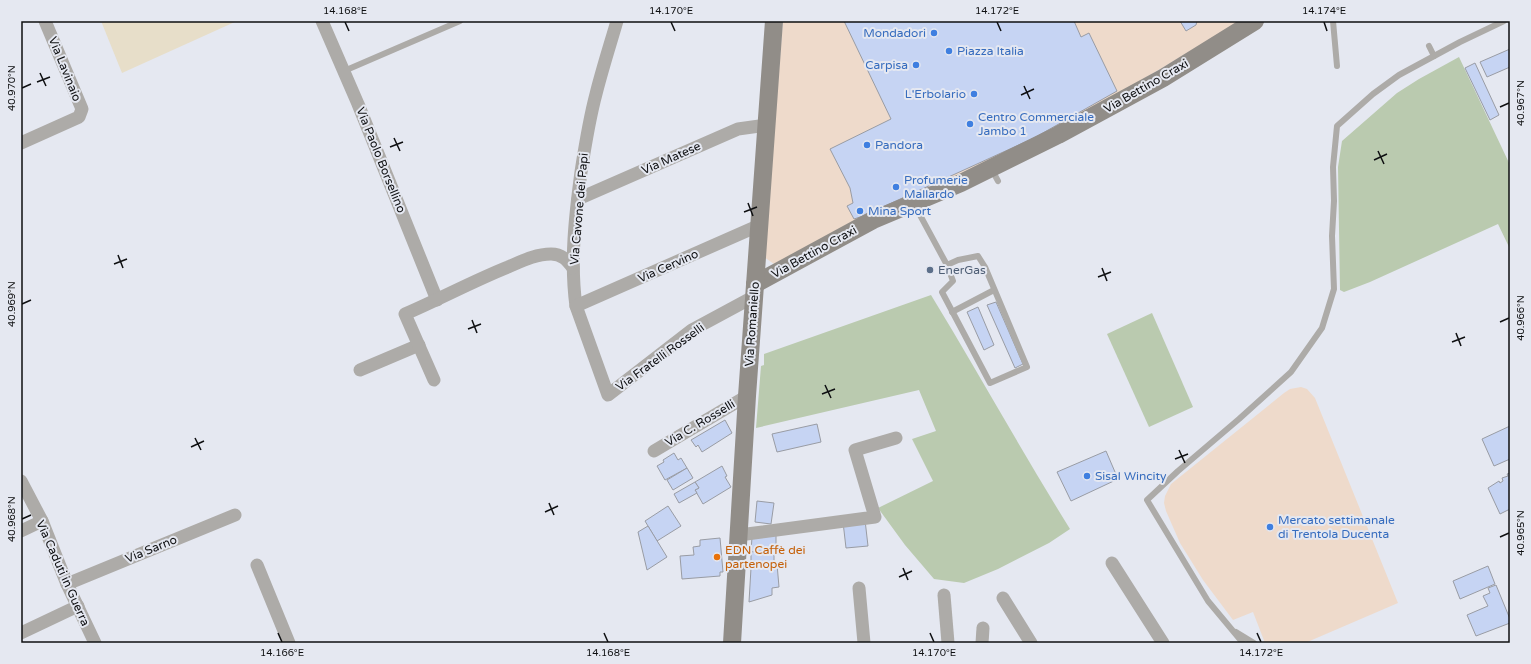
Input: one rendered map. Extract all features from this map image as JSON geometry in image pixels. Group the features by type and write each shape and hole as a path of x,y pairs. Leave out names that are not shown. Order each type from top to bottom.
{"street":[{"name":"Via Lavinaio","path":"21,143 79,117 82,109 45,21"},
{"name":"Via Paolo Borsellino","path":"322,21 344,71 437,300"},
{"name":"Via Cavone dei Papi","path":"608,395 576,306 573,268 578,199 590,121 596,93 617,21"},
{"name":"Via Romaniello","path":"732,643 747,396 774,21"},
{"name":"Via Bettino Craxi","path":"755,290 873,220 961,184 995,175 1058,135 1158,83 1254,21"},
{"name":"Via Matese","path":"578,199 738,129 766,125"},
{"name":"Via Cervino","path":"576,306 760,225"},
{"path":"434,380 405,314 490,274 533,257 552,254 565,257 573,268"},
{"name":"Via Fratelli Rosselli","path":"608,395 692,330 755,290"},
{"path":"360,370 419,345"},
{"name":"Via C. Rosselli","path":"654,451 747,396"},
{"path":"739,535 874,517 855,450 896,438"},
{"name":"Via Caduti in Guerra","path":"21,481 42,521 67,584 95,643"},
{"name":"Via Sarno","path":"67,584 235,515"},
{"path":"21,531 42,521"},
{"path":"1112,563 1163,643"},
{"path":"257,565 289,643"},
{"path":"859,588 864,643"},
{"path":"944,595 948,643"},
{"path":"1003,598 1031,643"},
{"path":"21,633 78,606"},
{"path":"982,643 983,628"}],"lane":[{"path":"344,71 460,21"},
{"path":"1333,21 1337,66"},
{"path":"1243,643 1208,601 1147,500 1291,372 1322,328 1334,289 1332,236 1334,201 1333,167 1337,126 1373,94 1399,75 1504,21"},
{"path":"1429,46 1434,56"},
{"path":"913,203 947,266 953,281 942,292 990,383 1027,367 985,267 978,256 958,260 947,266"},
{"path":"952,312 994,290"},
{"path":"1233,630 1254,643"}],"shaded area":[{"path":"101,21 237,21 122,73"},
{"path":"783,21 1241,21 1059,129 774,264 764,257"},
{"name":"Mercato settimanale di Trentola Ducenta","path":"1301,387 1307,389 1315,398 1398,603 1305,643 1265,643 1253,612 1233,620 1203,580 1180,543 1164,503 1165,496 1171,484 1284,393 1290,389"}],"green space":[{"path":"1459,57 1510,165 1510,249 1498,224 1370,282 1344,292 1340,290 1338,167 1342,141 1397,93"},
{"path":"931,295 1070,529 1049,543 998,569 964,583 934,579 905,545 878,508 933,481 912,439 936,431 919,390 756,428 761,366 764,365 764,354"},
{"path":"1152,313 1193,407 1149,427 1107,334"}],"building":[{"name":"Centro Commerciale Jambo 1","path":"844,21 1074,21 1081,37 1089,33 1117,91 1034,138 854,219 847,206 853,203 850,188 830,149 891,119"},
{"path":"1180,21 1197,21 1196,25 1186,31"},
{"path":"1510,49 1510,67 1487,77 1480,62"},
{"path":"1475,63 1499,115 1490,120 1465,68"},
{"path":"996,302 1023,364 1015,368 987,305"},
{"path":"978,307 994,345 984,350 967,312"},
{"path":"725,420 732,433 702,452 698,445 696,447 691,440"},
{"path":"817,424 821,442 777,452 772,434"},
{"path":"1510,426 1510,459 1494,466 1482,439"},
{"name":"Sisal Wincity","path":"1106,451 1118,479 1071,501 1057,472"},
{"path":"674,453 678,460 681,458 687,468 665,480 657,466"},
{"path":"722,466 727,476 725,477 731,487 703,504 695,490 699,488 695,482"},
{"path":"687,468 693,478 673,490 667,480"},
{"path":"1510,473 1510,509 1500,514 1488,488 1499,481 1500,483 1503,481 1502,478 1508,476 1507,474"},
{"path":"695,482 699,488 695,490 697,493 679,503 674,494"},
{"path":"757,501 774,503 771,524 755,522"},
{"path":"668,506 681,526 657,541 645,521"},
{"path":"865,520 868,546 846,548 843,522"},
{"path":"648,526 667,557 647,570 638,532"},
{"path":"776,533 776,547 781,550 780,554 776,554 774,551 751,552 752,537"},
{"path":"720,538 723,572 720,572 720,576 682,579 680,556 694,555 693,547 700,546 700,540"},
{"path":"763,550 774,551 774,564 751,568 751,552"},
{"path":"777,564 779,587 772,588 772,595 749,602 751,568"},
{"path":"1488,566 1495,584 1460,599 1453,581"},
{"path":"1496,585 1510,619 1510,623 1476,636 1467,615 1488,606 1483,596 1490,593 1488,588"}],"place":[{"name":"Mondadori","path":"934,33"},
{"name":"Piazza Italia","path":"949,51"},
{"name":"Carpisa","path":"916,65"},
{"name":"L'Erbolario","path":"974,94"},
{"name":"Centro Commerciale Jambo 1","path":"970,124"},
{"name":"Pandora","path":"867,145"},
{"name":"Profumerie Mallardo","path":"896,187"},
{"name":"Mina Sport","path":"860,211"},
{"name":"EnerGas","path":"930,270"},
{"name":"Sisal Wincity","path":"1087,476"},
{"name":"Mercato settimanale di Trentola Ducenta","path":"1270,527"},
{"name":"EDN Caffè dei partenopei","path":"717,557"}]}
